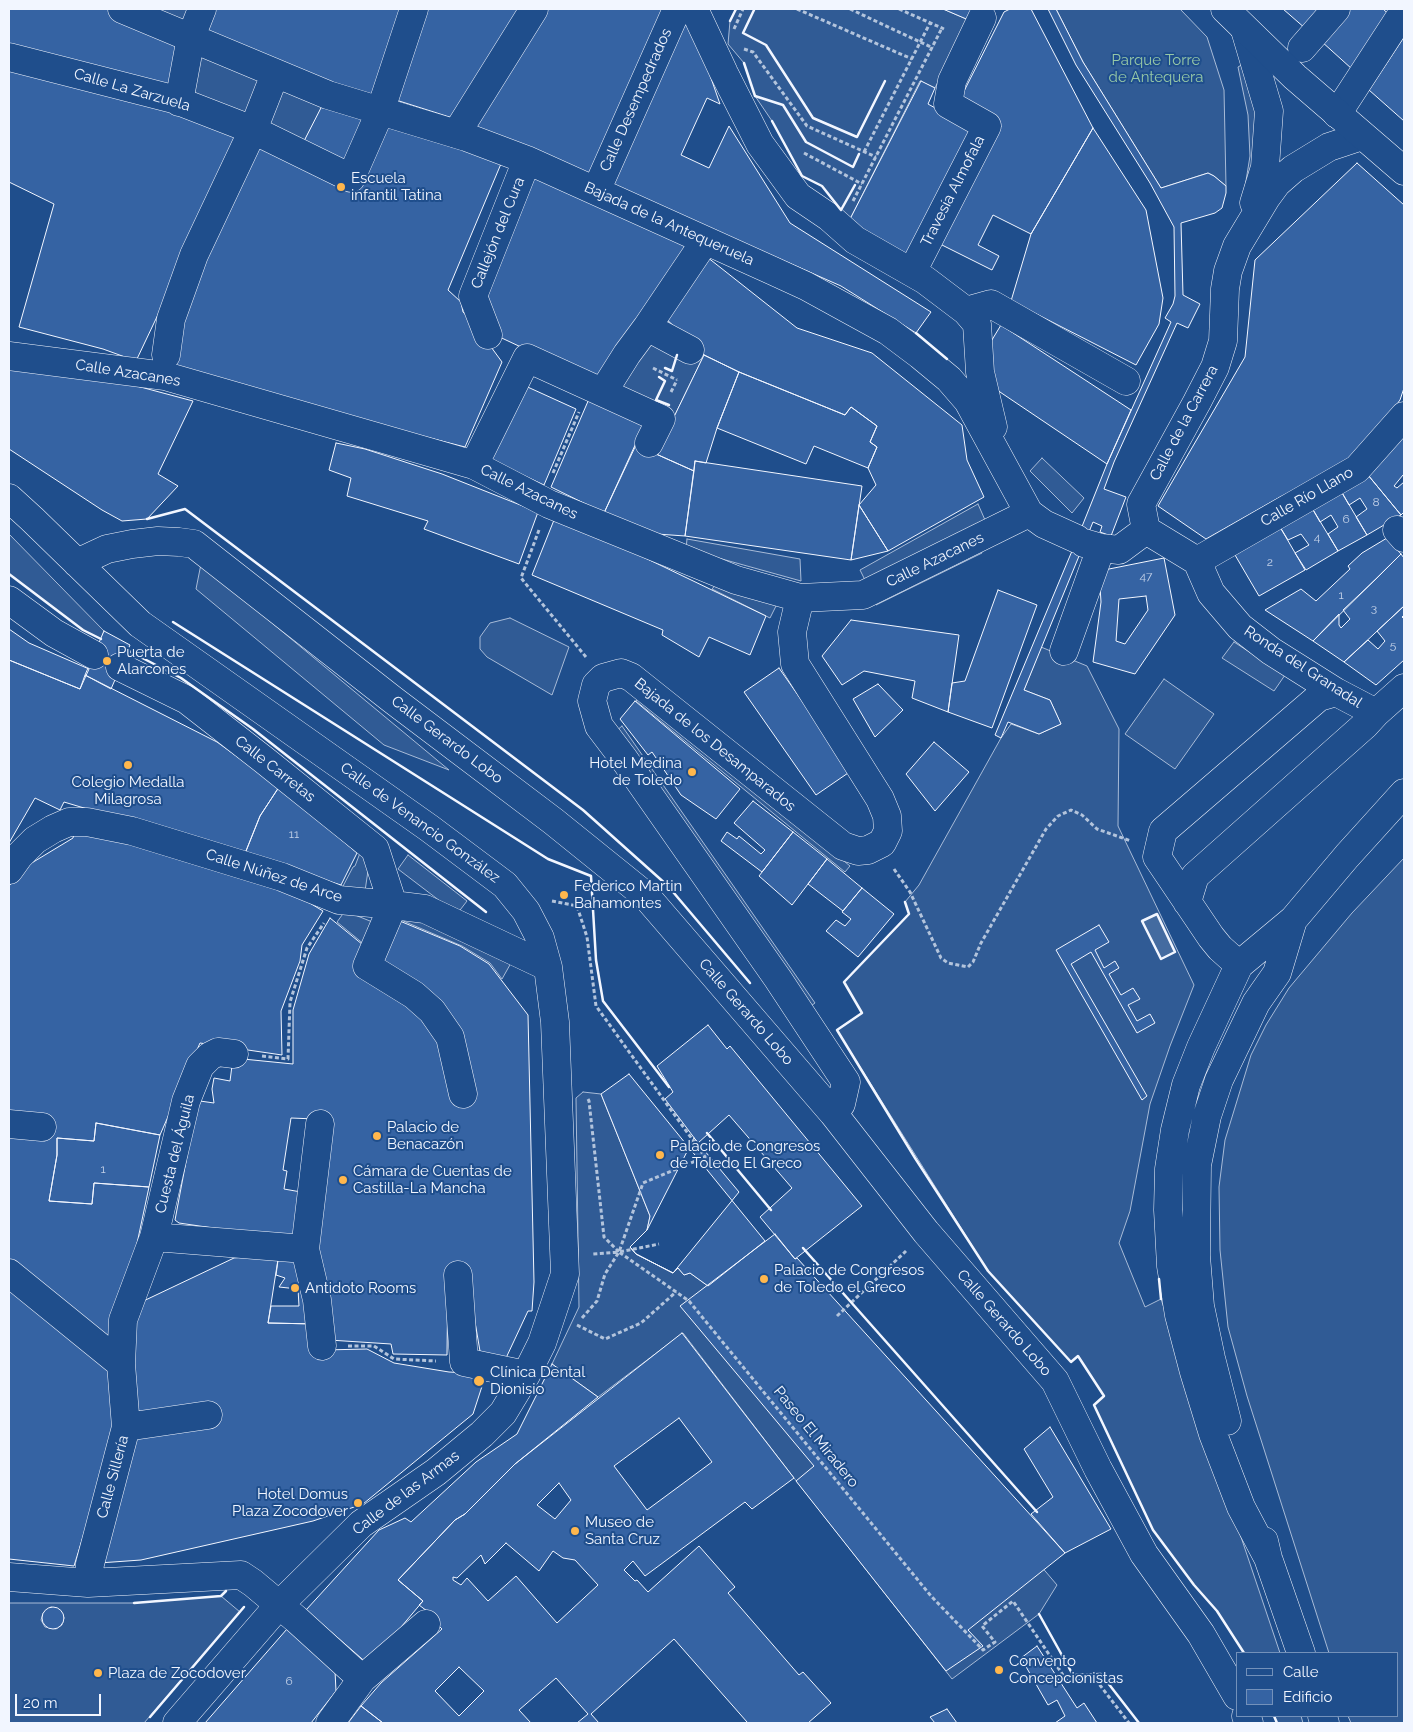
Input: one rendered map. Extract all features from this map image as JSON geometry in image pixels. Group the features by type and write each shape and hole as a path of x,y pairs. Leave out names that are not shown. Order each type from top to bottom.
{"street":[{"name":"Bajada de la Antequeruela","path":"122,9 328,95 456,134 527,160 806,286 888,331 920,354 949,379 968,401 1002,464"},
{"path":"179,102 192,38 202,9"},
{"path":"380,112 414,9"},
{"path":"456,134 534,9"},
{"name":"Calle Desempedrados","path":"596,191 677,9"},
{"path":"694,9 760,144 798,196 829,217 855,240 925,280 966,311 977,324 980,372 1002,464 1029,513 1044,524 1088,543 1118,550 1146,530 1197,561"},
{"name":"Calle de la Carrera","path":"1225,9 1295,77 1337,114"},
{"path":"1302,48 1336,9"},
{"path":"1404,11 1337,114 1404,171"},
{"name":"Travesía Almofala","path":"912,272 987,126 948,104 952,81 982,18"},
{"name":"Calle de la Carrera","path":"1245,30 1269,111 1265,167 1247,229"},
{"name":"Calle La Zarzuela","path":"9,57 173,99 252,130 351,178 380,112"},
{"path":"166,355 171,319 194,255 276,74"},
{"name":"Calle de la Carrera","path":"1146,530 1141,504 1215,367 1223,341 1225,289 1228,271 1237,246 1266,198 1277,183 1293,168 1329,147 1362,136"},
{"name":"Callejón del Cura","path":"488,334 473,296 527,160"},
{"path":"596,389 627,354 705,241"},
{"path":"966,311 991,304 1126,381"},
{"path":"646,327 690,350"},
{"name":"Calle Azacanes","path":"9,356 165,376 474,465 545,502 736,580 800,598 863,595 1029,513"},
{"path":"474,465 526,358 662,419 650,443"},
{"name":"Calle Río Llano","path":"1197,561 1357,469 1404,416"},
{"name":"Calle de Venancio González","path":"9,498 140,624 421,822 505,885 526,912 540,938 548,967 555,1022 565,1274 542,1343 526,1375"},
{"name":"Calle Gerardo Lobo","path":"77,563 107,549 132,544 158,541 194,544 393,700 553,821 646,896 833,1113 926,1232 1055,1381 1098,1469 1144,1554 1201,1634 1236,1694"},
{"path":"1064,652 1088,543"},
{"name":"Ronda del Granadal","path":"1197,561 1211,593 1240,627 1271,650 1336,692 1376,713 1404,688"},
{"name":"Bajada de los Desamparados","path":"800,598 792,632 795,664 880,799 887,816 888,831 882,843 868,850 858,851 842,846 631,677 621,673 603,678 596,684 592,701 599,726 778,979 846,1082 841,1104 833,1113"},
{"path":"9,600 54,633 94,655"},
{"name":"Calle Carretas","path":"120,667 187,700 375,849 393,905"},
{"path":"1239,965 1211,937 1157,857 1163,830 1319,697 1336,692"},
{"path":"1187,902 1195,876 1366,725 1376,713"},
{"path":"1268,1558 1241,1507 1213,1434 1179,1315 1172,1276 1168,1210 1169,1169 1175,1130 1186,1085 1201,1047 1239,965 1294,920 1347,856 1404,793"},
{"name":"Calle Núñez de Arce","path":"12,859 35,840 69,822 87,822 132,831 273,874 340,900 425,909 548,967"},
{"path":"393,905 367,966 414,995 432,1011 450,1037 462,1094"},
{"path":"1294,920 1277,973 1256,1003 1219,1080 1207,1116 1197,1165 1196,1256 1200,1306 1226,1416 1257,1508 1268,1558 1301,1652"},
{"name":"Cuesta del Águila","path":"121,1364 123,1320 154,1237 186,1101 200,1066 210,1056 218,1052 234,1054"},
{"path":"9,1124 42,1126"},
{"path":"320,1124 305,1249 317,1300 322,1346"},
{"path":"154,1237 305,1249"},
{"path":"9,1273 121,1364"},
{"path":"458,1274 464,1362 526,1375"},
{"name":"Calle Sillería","path":"88,1583 90,1564 126,1427 121,1364"},
{"name":"Calle de las Armas","path":"279,1605 361,1524 436,1472 482,1434 503,1413 526,1375"},
{"path":"126,1427 208,1415"},
{"path":"9,1577 88,1583 241,1575 279,1605 362,1679"},
{"path":"177,1723 279,1605"},
{"path":"330,1723 362,1679 426,1624"}],"path":[{"path":"740,15 743,9"},
{"path":"797,9 912,60"},
{"path":"850,9 938,50"},
{"path":"899,9 947,31"},
{"path":"864,152 930,23"},
{"path":"840,226 942,28"},
{"path":"707,36 752,52 807,126 876,157"},
{"path":"796,149 862,184"},
{"path":"661,372 677,380"},
{"path":"565,632 520,578 545,502 596,389"},
{"path":"910,892 941,958 948,964 968,967 973,962 981,943 1046,829 1058,816 1071,810 1082,815 1097,829 1132,842"},
{"path":"234,1054 288,1059 290,1002 307,948 340,900"},
{"path":"550,900 577,906 587,937 596,1006 705,1157 643,1184 619,1252 605,1274 597,1301 576,1324 605,1338 641,1323 676,1292"},
{"name":"Paseo El Miradero","path":"584,1095 589,1101 604,1236 619,1252 689,1301 931,1596 983,1650 994,1642 982,1626 1013,1601 1067,1681 1096,1680 1129,1723"},
{"path":"593,1254 619,1252 658,1244"},
{"path":"837,1316 909,1248"},
{"path":"322,1346 374,1346 394,1359 464,1362"}],"shaded area":[{"path":"108,9 210,9 334,85 302,145 171,109 181,38"},
{"path":"736,9 943,9 971,21 935,88 920,81 849,221 822,186 802,176 772,121 755,96 744,63 728,44 730,21"},
{"name":"Parque Torre de Antequera","path":"1056,9 1180,9 1207,37 1224,90 1226,186 1208,173 1161,188 1083,62"},
{"path":"1245,63 1260,115 1258,162 1245,187 1250,156 1248,115 1238,67"},
{"path":"658,311 704,355 656,454 598,390"},
{"path":"1042,458 1084,498 1072,513 1030,471"},
{"path":"978,504 985,520 865,580 860,570"},
{"path":"9,534 104,631 101,639 83,630 9,574"},
{"path":"687,539 800,559 801,581 686,549"},
{"path":"980,547 982,553 876,605 873,600"},
{"path":"201,564 449,770 384,745 196,589"},
{"path":"717,583 778,602 770,618 712,589"},
{"path":"510,618 569,647 552,695 487,657 480,649 480,637 490,623"},
{"path":"1234,642 1285,675 1274,691 1222,658"},
{"path":"1041,647 1087,666 1119,729 1118,826 1194,985 1150,1104 1130,1211 1119,1243 1145,1307 1161,1299 1280,1652 1243,1652 1215,1608 1194,1585 1153,1530 1094,1405 1104,1396 1078,1356 1071,1362 988,1271 837,1030 862,1013 844,982 909,914 905,902 919,885 1001,738 1011,724 1039,734 1061,724 1050,700 1024,690"},
{"path":"1164,679 1214,714 1175,769 1125,734"},
{"path":"642,695 850,866 845,872 636,701"},
{"path":"622,726 815,1003 808,1008 615,732"},
{"path":"360,853 369,864 365,891 342,888 355,866"},
{"path":"408,855 467,901 457,914 398,869"},
{"path":"1404,858 1404,1723 1351,1723 1348,1717 1398,1717 1398,1652 1329,1652 1247,1396 1228,1327 1220,1250 1219,1187 1225,1140 1251,1055 1266,1025 1289,988 1352,913"},
{"path":"345,911 375,923 365,945 337,922"},
{"path":"1157,914 1175,952 1161,959 1142,921"},
{"path":"404,916 422,918 511,963 502,979 490,963 462,946 401,920"},
{"path":"583,1092 601,1094 650,1216 647,1230 630,1247 636,1254 673,1273 678,1268 684,1275 690,1273 708,1286 765,1241 1057,1585 1039,1614 952,1679 683,1333 598,1397 552,1364 579,1307 576,1098"},
{"name":"Plaza de Zocodover","path":"221,1596 240,1612 144,1723 9,1723 9,1603 134,1603","holes":["51,1607 58,1609 63,1615 62,1625 56,1629 45,1627 41,1620 43,1613"]},
{"path":"1274,1717 1301,1717 1303,1723 1277,1723"}],"building":[{"path":"9,9 108,9 181,38 175,92 9,51"},
{"path":"210,9 404,9 373,99 199,37"},
{"path":"424,9 526,9 459,120 396,100"},
{"path":"542,9 667,9 590,176 471,125"},
{"path":"943,9 976,9 971,21"},
{"path":"1010,9 1031,9 1093,128 1031,234 993,215 978,245 999,256 992,270 940,244 1001,126 958,103 1004,12"},
{"path":"1048,9 1056,9 1083,62 1161,188 1208,173 1226,186 1226,193 1222,208 1215,213 1181,223 1183,295 1200,304 1188,328 1177,323 1114,462 1104,489 1126,497 1111,536 1100,532 1102,526 1093,522 1024,690 1050,700 1061,724 1039,734 1008,722 1001,738 995,735 1107,464 1171,322 1165,318 1175,296 1174,227 1150,183 1076,65"},
{"path":"1283,9 1323,9 1306,29"},
{"path":"1348,9 1383,9 1393,18 1352,69 1321,41"},
{"path":"689,15 720,104 707,98 681,155 709,168 729,126 790,223 931,312 916,333 841,286 603,181"},
{"path":"1404,37 1404,121 1369,90"},
{"path":"9,60 159,105 244,133 136,361 103,349 19,327 54,204 9,182"},
{"path":"921,81 935,88 928,104 973,129 905,256 849,221"},
{"path":"325,100 371,123 348,168 302,145"},
{"path":"385,118 503,159 448,290 461,302 463,312 502,362 465,447 214,383 171,364 179,309 255,140 354,188"},
{"path":"1093,128 1146,210 1163,298 1159,324 1136,365 1011,301 1031,234"},
{"path":"1357,163 1404,205 1404,388 1400,400 1352,463 1280,497 1206,539 1158,506 1245,357 1255,260"},
{"path":"531,170 695,249 600,384 491,333 486,289"},
{"path":"702,253 797,328 872,353 962,425 967,460 984,497 888,551 859,505 876,485 868,468 877,447 870,442 877,426 851,407 845,415 739,372 704,355 660,313"},
{"path":"1001,325 1131,410 1107,464 997,390 984,353"},
{"path":"704,355 739,372 717,428 706,463 695,461 694,471 656,454"},
{"path":"9,366 103,377 193,401 158,474 178,486 147,519 122,521 9,449"},
{"path":"739,372 845,415 851,407 877,426 870,442 877,447 868,468 814,446 806,464 717,428"},
{"path":"521,384 576,409 544,485 486,458"},
{"path":"592,392 647,419 604,513 551,487"},
{"path":"1404,427 1404,476 1394,486 1397,488 1404,482 1404,512 1401,515 1368,475"},
{"path":"336,443 365,449 442,474 538,512 519,564 424,529 428,521 347,496 351,478 329,470"},
{"path":"636,445 694,471 685,536 643,533 604,513"},
{"path":"695,461 862,486 851,560 685,536"},
{"path":"1368,475 1401,515 1367,535 1356,517 1367,509 1360,498 1349,505 1341,491"},
{"path":"1341,491 1367,535 1338,551 1328,534 1338,527 1331,515 1320,522 1312,508"},
{"path":"859,505 888,551 851,560"},
{"path":"1312,508 1338,551 1306,570 1295,553 1309,545 1301,534 1288,540 1280,527"},
{"path":"556,515 766,616 750,655 709,637 699,657 662,635 663,630 532,575"},
{"path":"1280,527 1305,570 1259,596 1235,555"},
{"path":"1387,538 1401,554 1313,641 1265,610 1301,589 1316,601 1350,569 1348,566 1362,553"},
{"path":"1401,554 1404,558 1404,606 1344,662 1313,641 1339,614 1339,625 1341,628 1350,619 1343,610"},
{"path":"1164,558 1175,615 1135,674 1093,662 1101,602 1099,571","holes":["1146,596 1148,610 1125,644 1116,641 1119,599"]},
{"path":"998,590 1037,605 992,728 948,712 952,683 965,681"},
{"path":"1404,606 1404,615 1402,617 1404,619 1404,660 1376,685 1344,662 1368,640 1378,649 1385,641 1377,631"},
{"path":"851,620 959,635 948,712 912,698 915,681 864,671 842,685 822,656"},
{"path":"9,629 29,643 89,669 80,689 9,660"},
{"name":"Puerta de Alarcones","path":"104,631 130,645 111,689 85,675"},
{"name":"Colegio Medalla Milagrosa","path":"9,660 80,689 85,675 217,742 279,787 260,816 244,856 64,802 60,810 35,798 9,843"},
{"path":"779,668 851,771 816,795 744,692"},
{"path":"878,684 903,710 875,737 853,699"},
{"name":"Hotel Medina de Toledo","path":"635,701 740,789 716,819 681,795 652,752 648,755 620,719"},
{"path":"934,742 969,772 935,811 906,774"},
{"path":"279,787 357,853 341,885 244,856 260,816"},
{"path":"753,801 793,832 762,872 721,841 727,832 737,839 739,836 761,854 765,850 734,823"},
{"path":"793,832 827,859 792,905 759,876"},
{"path":"74,833 131,838 283,887 323,911 302,945 300,961 281,1011 282,1055 200,1043 160,1135 96,1123 94,1141 57,1138 57,1155 49,1201 92,1204 94,1183 149,1187 132,1267 111,1337 101,1340 9,1268 9,886 25,867 73,838"},
{"path":"827,859 862,888 843,911 808,884"},
{"path":"862,888 894,914 858,957 826,931 836,920 845,926 851,919 842,912"},
{"path":"330,918 368,949 354,968 435,1022 448,1046 457,1102 469,1104 467,1081 459,1043 449,1025 425,993 378,964 395,919 460,946 489,964 528,1015 534,1282 532,1311 528,1311 506,1358 481,1357 466,1269 448,1270 447,1355 393,1354 391,1344 329,1340 327,1319 313,1256 312,1224 323,1115 315,1119 291,1118 283,1170 287,1171 284,1189 301,1192 295,1240 179,1223 175,1220 197,1103 200,1101 214,1103 212,1089 214,1078 230,1081 233,1058 293,1064 293,1010 309,954"},
{"path":"1099,925 1109,942 1095,950 1104,968 1115,961 1119,968 1109,974 1121,995 1133,988 1140,999 1128,1005 1137,1021 1150,1014 1155,1023 1137,1033 1091,952 1071,964 1147,1096 1142,1100 1056,950"},
{"path":"708,1025 727,1049 730,1046 862,1206 795,1259 760,1217 792,1188 729,1115 698,1143 665,1099 673,1092 657,1066"},
{"name":"Palacio de Congresos de Toledo El Greco","path":"629,1074 765,1241 708,1286 690,1273 684,1275 678,1268 673,1273 636,1254 630,1247 647,1230 650,1216 601,1094"},
{"path":"96,1123 160,1135 149,1187 94,1183 92,1204 49,1201 57,1155 57,1138 94,1141"},
{"path":"694,1138 739,1192 673,1273 636,1254 630,1247 647,1230"},
{"path":"775,1234 795,1259 797,1258 1065,1553 968,1630 983,1646 946,1671 796,1481 814,1466 680,1306"},
{"path":"279,1253 268,1323 316,1324 323,1350 367,1349 394,1363 449,1372 486,1374 473,1414 363,1504 313,1521 141,1560 99,1563 130,1430 135,1305 234,1258"},
{"name":"Antidoto Rooms","path":"279,1253 297,1262 316,1324 268,1323 271,1306 299,1306 298,1289 279,1287 285,1278 276,1275"},
{"path":"9,1284 115,1368 120,1417 74,1566 9,1559"},
{"name":"Museo de Santa Cruz","path":"682,1333 794,1478 752,1509 745,1502 645,1576 633,1561 624,1570 648,1592 699,1546 735,1587 728,1593 799,1675 803,1672 831,1703 808,1723 745,1723 747,1722 674,1639 591,1714 599,1723 577,1723 588,1714 556,1678 519,1710 531,1723 383,1723 361,1706 381,1683 442,1629 429,1616 431,1614 419,1605 423,1601 398,1580 455,1520 465,1514 515,1464","holes":["679,1418 712,1462 647,1510 614,1466","559,1483 571,1500 555,1519 537,1505","506,1543 539,1571 553,1551 563,1558 575,1560 598,1585 557,1623 516,1576 488,1601 467,1578 461,1585 453,1580 453,1577 457,1578 481,1555 485,1564","459,1667 484,1691 459,1716 435,1691"]},
{"path":"552,1364 598,1397 515,1464 465,1514 455,1520 398,1580 423,1601 369,1665 306,1610 379,1530 405,1518 411,1522 476,1462 517,1434"},
{"path":"1050,1427 1111,1529 1065,1553 1031,1514 1053,1497 1024,1449"},
{"path":"53,1607 61,1610 64,1618 61,1626 53,1629 45,1626 42,1618 45,1610"},
{"path":"287,1629 335,1671 336,1691 311,1723 205,1723"},
{"path":"1037,1646 1077,1708 1084,1703 1097,1723 1055,1723 1065,1716 1057,1700 1048,1705 1021,1658"},
{"path":"361,1706 383,1723 348,1723"},
{"path":"947,1709 957,1723 935,1723 930,1717"}],"wall":[{"path":"730,21 736,9"},
{"path":"754,10 743,33 766,45 813,118 857,137 885,81"},
{"path":"744,63 755,96 783,105 806,142 853,167 859,154"},
{"path":"772,121 802,176 822,186 841,210 855,185"},
{"path":"916,333 947,359"},
{"path":"665,368 672,371 677,355"},
{"path":"659,377 665,381 656,400 669,405"},
{"path":"147,519 185,509 583,810 668,886 750,983"},
{"path":"9,574 83,630 101,639"},
{"path":"173,622 548,859 591,876 596,960 603,1001 669,1087"},
{"path":"127,650 181,678 253,729 486,912"},
{"path":"905,902 909,914 844,982 862,1013 837,1030 915,1158 988,1271 1071,1362 1078,1356 1104,1396 1094,1405 1153,1530 1194,1585 1217,1611 1243,1652"},
{"path":"1157,914 1175,952 1161,959 1142,921 1157,914"},
{"path":"707,1133 771,1210"},
{"path":"803,1248 1037,1512"},
{"path":"1159,1279 1161,1299"},
{"path":"134,1603 221,1596 226,1591"},
{"path":"150,1717 244,1607"},
{"path":"1039,1614 1073,1675 1101,1674 1139,1723"},
{"path":"1274,1717 1277,1723"}],"place":[{"name":"Escuela infantil Tatina","path":"341,187"},
{"name":"Puerta de Alarcones","path":"107,661"},
{"name":"Colegio Medalla Milagrosa","path":"128,765"},
{"name":"Hotel Medina de Toledo","path":"692,772"},
{"name":"Federico Martin Bahamontes","path":"564,895"},
{"name":"Palacio de Benacazón","path":"377,1136"},
{"name":"Palacio de Congresos de Toledo El Greco","path":"660,1155"},
{"name":"Cámara de Cuentas de Castilla-La Mancha","path":"343,1180"},
{"name":"Palacio de Congresos de Toledo el Greco","path":"764,1279"},
{"name":"Antidoto Rooms","path":"295,1288"},
{"name":"Clínica Dental Dionisio","path":"479,1381"},
{"name":"Hotel Domus Plaza Zocodover","path":"358,1503"},
{"name":"Museo de Santa Cruz","path":"575,1531"},
{"name":"Convento Concepcionistas","path":"999,1670"},
{"name":"Plaza de Zocodover","path":"98,1673"}]}
